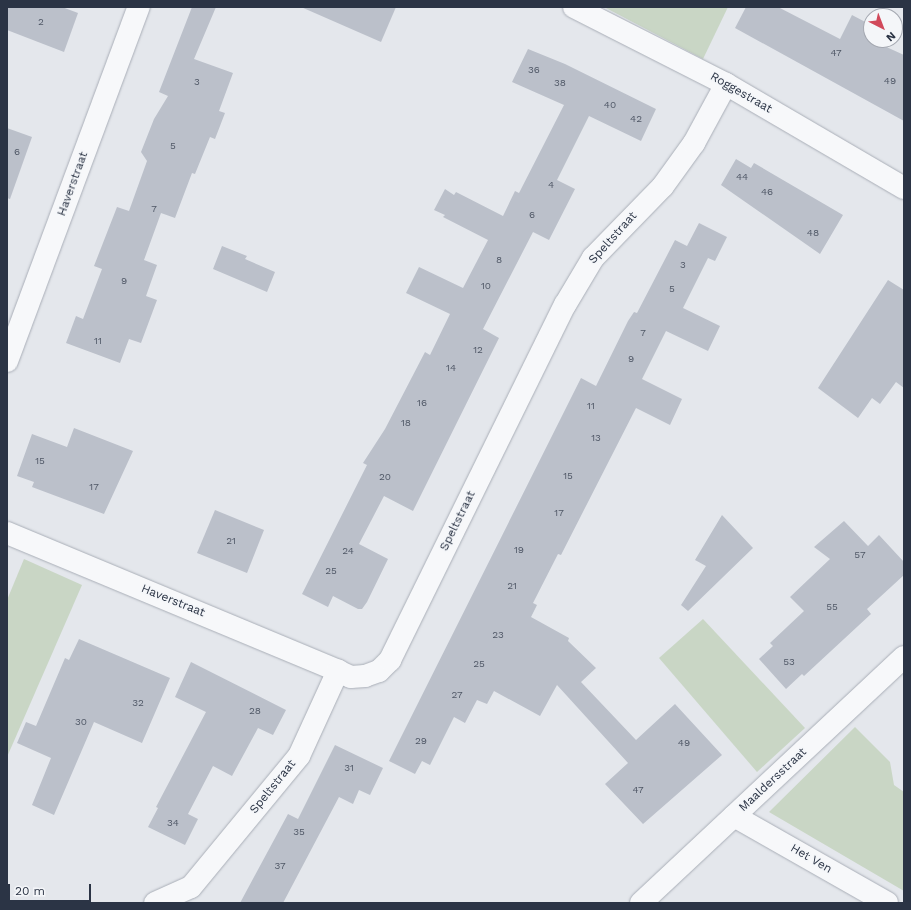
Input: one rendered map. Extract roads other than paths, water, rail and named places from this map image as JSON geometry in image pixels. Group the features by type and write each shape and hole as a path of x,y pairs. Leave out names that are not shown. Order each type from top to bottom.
{"street":[{"name":"Haverstraat","path":"7,361 139,7"},
{"name":"Roggestraat","path":"574,7 726,84 904,188"},
{"name":"Speltstraat","path":"155,903 191,887 299,756 338,670 352,677 364,676 379,671 390,660 565,306 592,258 663,186 694,143 726,84"},
{"name":"Haverstraat","path":"7,533 338,670"},
{"name":"Maaldersstraat","path":"641,903 904,657"},
{"name":"Het Ven","path":"734,816 887,903"}]}
